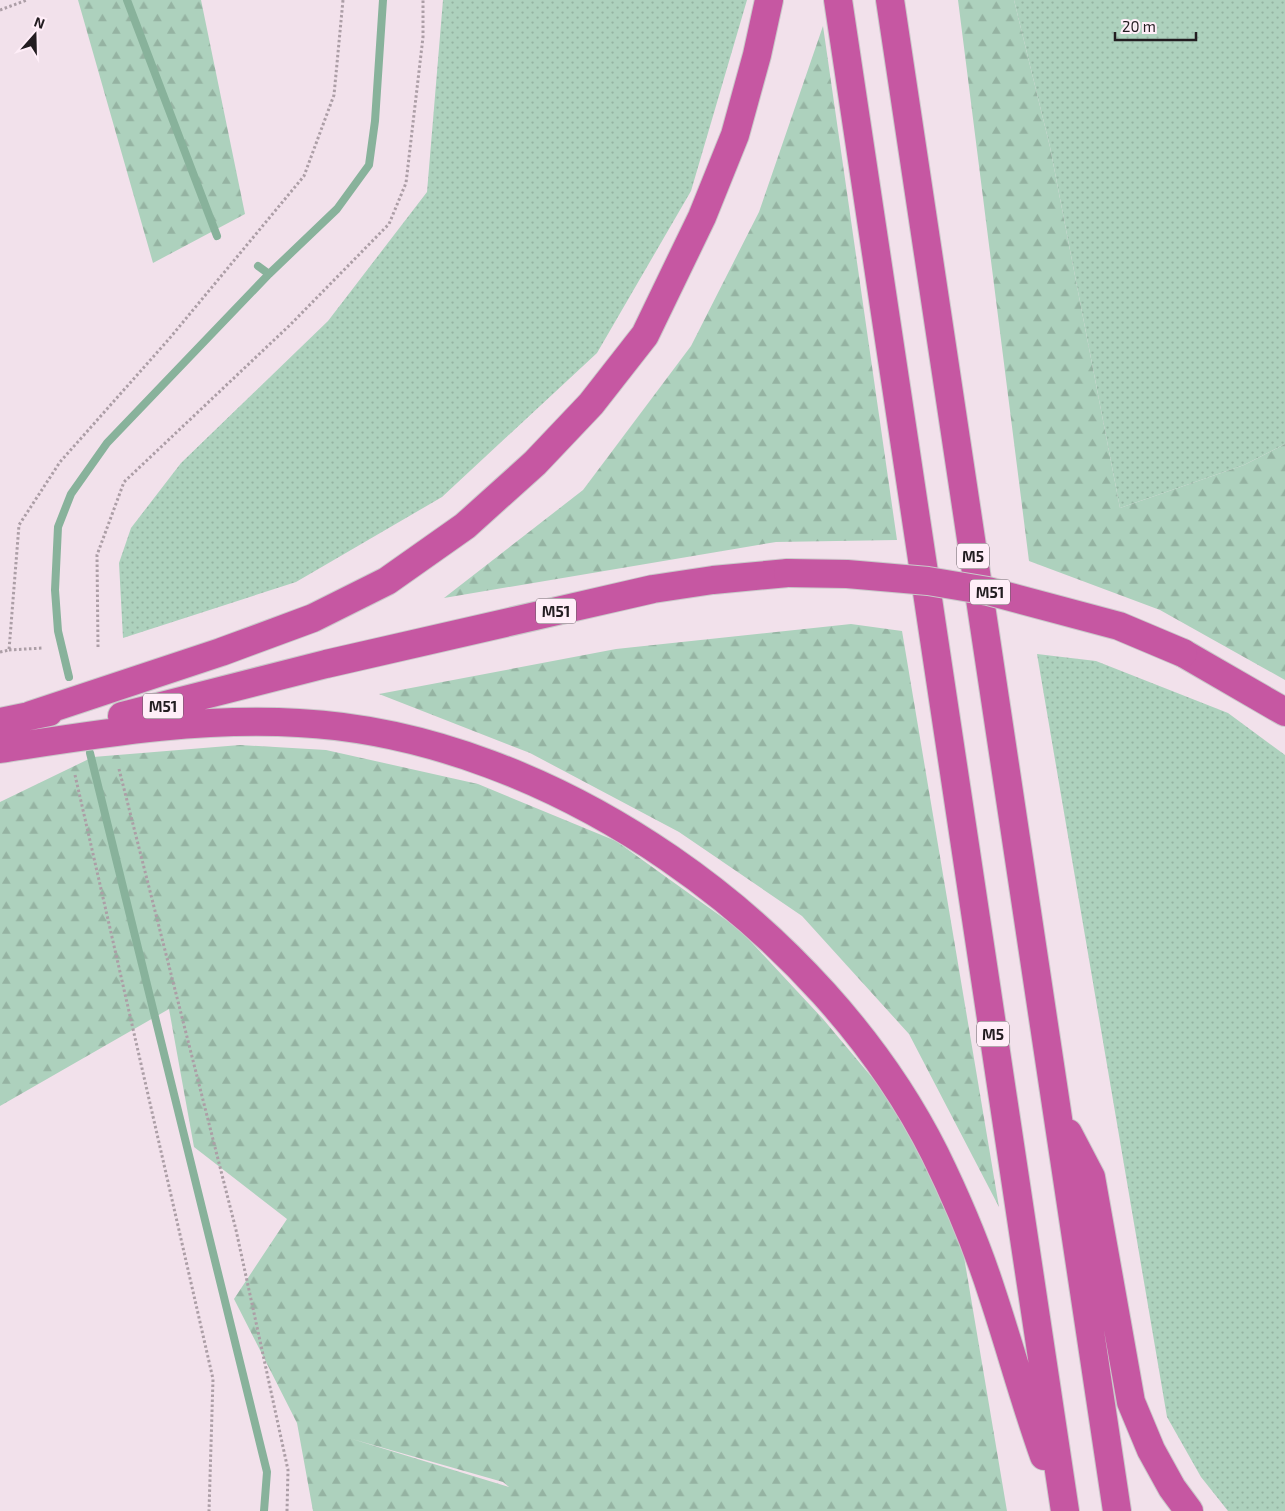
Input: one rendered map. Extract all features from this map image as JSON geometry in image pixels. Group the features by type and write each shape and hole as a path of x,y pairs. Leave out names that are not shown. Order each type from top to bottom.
{"highway":[{"path":"31,715 221,652 313,618 387,581 465,526 535,463 591,404 645,335 702,216 735,135 757,55 768,0"},
{"name":"M5","path":"838,0 1064,1511"},
{"name":"M5","path":"890,0 1118,1511"},
{"name":"M51","path":"0,748 326,664 653,589 713,580 788,574 847,574 928,581 988,591 1119,626 1183,653 1285,712"},
{"name":"M51","path":"0,722 326,664"},
{"path":"0,748 167,725 233,721 301,723 361,729 466,757 566,796 610,820 690,873 761,931 797,964 874,1054 908,1105 935,1155 992,1292 1024,1401 1064,1511"},
{"path":"1057,1112 1091,1178 1131,1402 1151,1450 1172,1488 1190,1511"}],"path":[{"path":"0,10 27,0"},
{"path":"9,650 19,525 60,462 169,338 304,176 334,95 343,0"},
{"path":"98,647 97,555 124,482 292,324 389,224 406,183 423,37 423,0"},
{"path":"0,652 43,648"},
{"path":"119,769 236,1230 288,1470 287,1511"},
{"path":"75,775 213,1380 209,1511"}],"green space":[{"path":"78,0 201,0 245,214 153,263"},
{"path":"443,0 747,0 691,191 597,353 442,497 296,582 123,638 119,563 131,528 181,463 328,321 427,192"},
{"path":"958,0 1014,0 1050,147 1120,508 1244,465 1285,444 1285,680 1160,610 1029,561"},
{"path":"1014,0 1285,0 1285,444 1244,465 1120,508 1050,147"},
{"path":"823,26 897,540 776,542 444,598 583,490 691,346 759,212"},
{"path":"851,624 902,631 999,1207 909,1034 802,916 679,832 530,753 379,694 616,649"},
{"path":"1037,654 1096,661 1228,713 1285,755 1285,1511 1228,1511 1201,1477 1167,1417"},
{"path":"240,745 326,750 478,784 616,841 740,930 823,1019 901,1112 962,1245 1007,1511 313,1511 297,1423 234,1299 287,1219 194,1147 169,1009 0,1106 0,802 93,757","holes":["352,1439 503,1482 509,1487"]}],"waterway":[{"path":"127,0 217,236"},
{"path":"69,677 58,631 55,590 58,527 71,494 107,443 269,274 337,209 369,165 375,121 383,0"},
{"path":"258,266 269,274"},
{"path":"90,753 267,1472 264,1511"}]}
